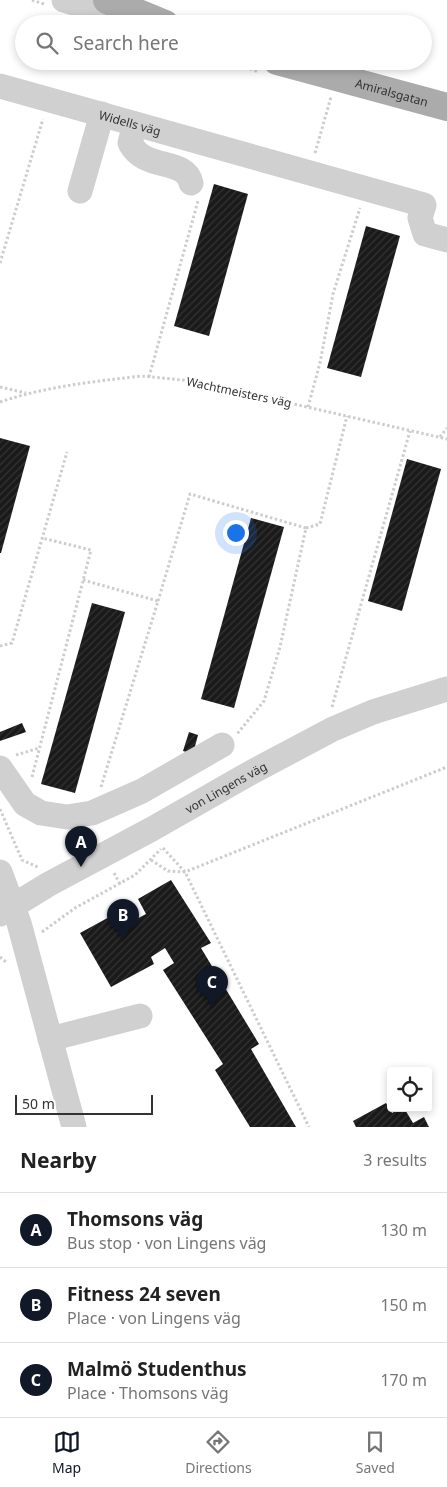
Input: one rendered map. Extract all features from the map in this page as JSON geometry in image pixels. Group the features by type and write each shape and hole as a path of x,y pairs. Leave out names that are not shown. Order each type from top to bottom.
{"main road":[{"path":"107,0 142,15"},
{"name":"Amiralsgatan","path":"283,70 447,107"}],"street":[{"path":"54,2 124,15"},
{"name":"Widells väg","path":"0,86 424,204 420,218 425,234 447,240"},
{"path":"80,191 102,114"},
{"path":"135,124 130,143 134,152 148,161 174,167 186,173 195,192"},
{"name":"von Lingens väg","path":"6,910 49,884 161,839 252,772 333,729 373,712 447,689"},
{"path":"4,763 24,804 41,813 67,817 92,813 142,790 222,745"},
{"path":"0,872 6,910 22,932 74,1127"},
{"path":"50,1039 140,1016"}],"path":[{"path":"32,0 54,2"},
{"path":"310,172 331,98 323,94"},
{"path":"0,262 49,99"},
{"path":"308,407 320,363 333,294 366,188"},
{"path":"149,377 195,192"},
{"name":"Wachtmeisters väg","path":"0,402 26,393 53,387 141,376 193,381 447,439"},
{"path":"0,388 26,393"},
{"path":"92,813 190,494 306,528 320,524 347,416"},
{"path":"440,437 447,428"},
{"path":"333,729 331,711 410,431"},
{"path":"0,646 12,643 67,452"},
{"path":"222,745 238,734 264,701 280,647 306,528"},
{"path":"24,804 91,550 42,538"},
{"path":"83,580 158,601"},
{"path":"4,763 39,748"},
{"path":"151,860 168,871 185,872 447,767"},
{"path":"0,808 22,860 43,868"},
{"path":"36,935 46,930 75,908 136,875 151,860 161,839 185,872 309,1127"}],"building":[{"path":"214,184 248,194 209,336 174,326"},
{"path":"366,226 400,236 361,377 327,368"},
{"path":"0,438 30,446 1,553 0,553"},
{"path":"407,459 441,469 402,611 368,601"},
{"path":"251,518 284,527 234,708 201,699"},
{"path":"92,603 125,612 75,793 41,784"},
{"path":"22,723 26,732 0,741 0,732"},
{"path":"189,732 198,735 193,754 183,751"},
{"path":"171,880 211,943 201,948 259,1044 251,1049 296,1127 250,1127 215,1070 223,1064 163,970 174,963 165,948 151,957 154,964 111,987 80,933 124,909 131,922 146,914 138,899"},
{"path":"386,1103 387,1112 406,1112 413,1123 424,1117 429,1127 356,1127 353,1121"}],"place":[{"name":"Thomsons väg","path":"81,867"},
{"name":"Fitness 24 seven","path":"123,940"},
{"name":"Malmö Studenthus","path":"212,1007"}]}
